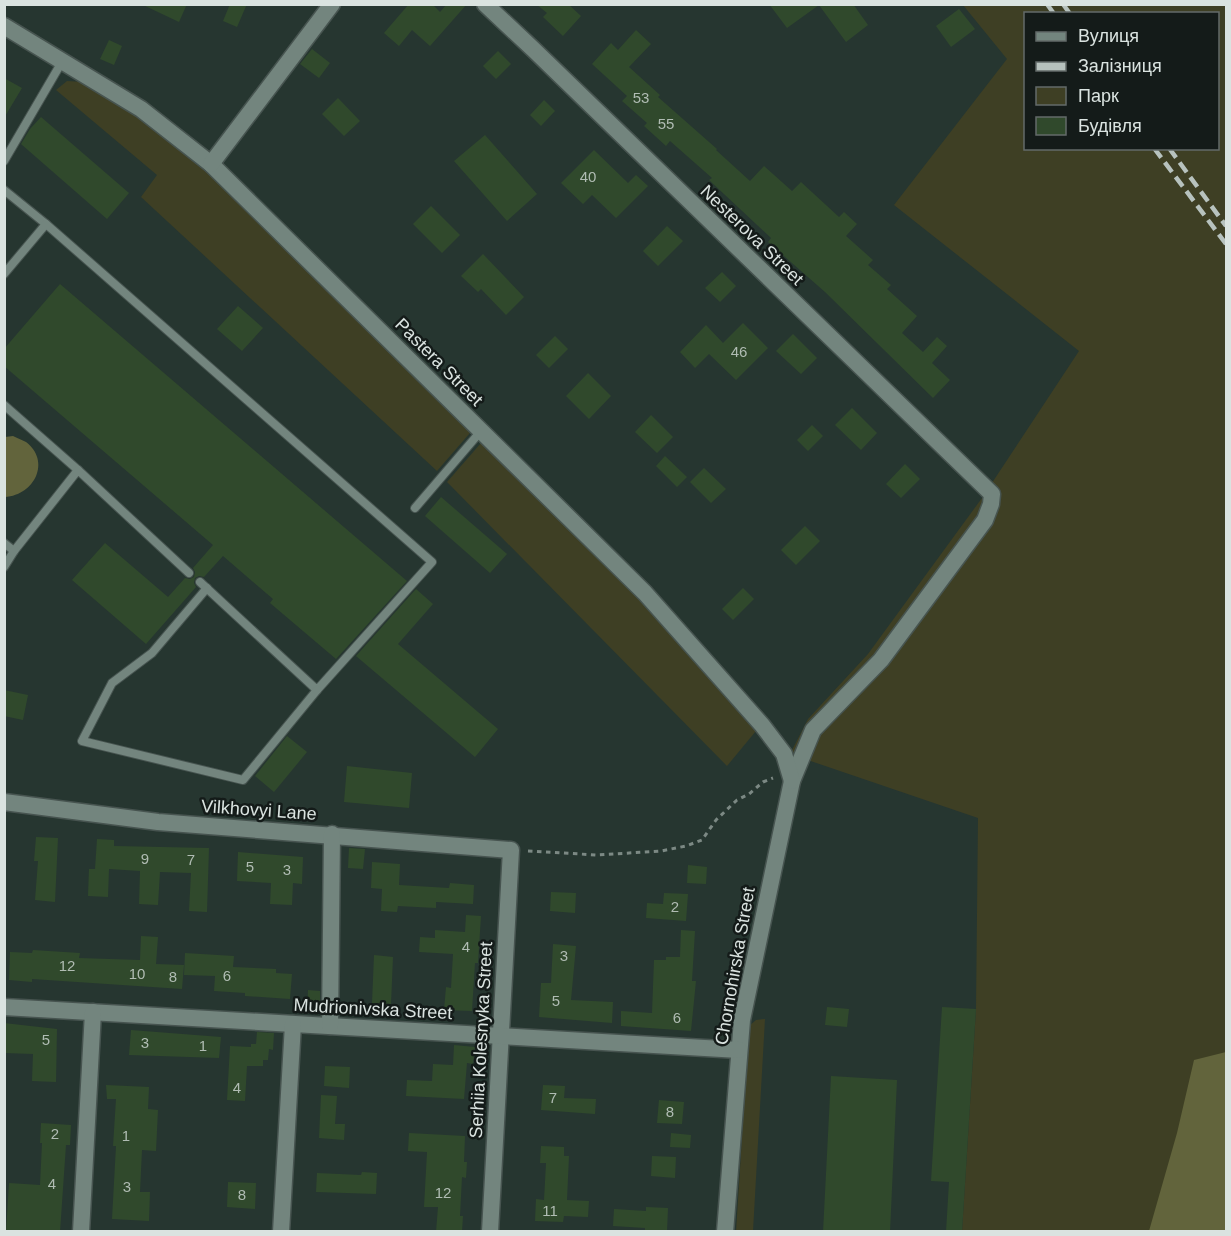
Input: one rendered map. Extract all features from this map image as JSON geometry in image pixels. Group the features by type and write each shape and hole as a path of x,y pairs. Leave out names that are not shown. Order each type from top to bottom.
{"street":[{"path":"212,164 332,4"},
{"name":"Nesterova Street","path":"485,4 992,494"},
{"name":"Pastera Street","path":"4,26 141,109 212,164 645,593 767,732 784,754 792,781"},
{"name":"Chornohirska Street","path":"725,1232 739,1050 746,998 792,781 813,730 881,660 985,520 992,494"},
{"name":"Vilkhovyi Lane","path":"4,802 158,822 511,850"},
{"path":"330,1026 332,834"},
{"name":"Serhiia Kolesnyka Street","path":"490,1232 511,850"},
{"name":"Mudrionivska Street","path":"4,1007 739,1050"},
{"path":"81,1232 93,1012"},
{"path":"281,1232 293,1024"}],"lane":[{"path":"4,161 63,60"},
{"path":"4,190 46,224 432,562 317,690 243,780 82,741 112,683 152,653 207,588"},
{"path":"4,274 46,224"},
{"path":"4,405 189,573"},
{"path":"415,508 481,431"},
{"path":"4,567 78,470"},
{"path":"4,543 14,551"},
{"path":"200,582 317,690"}],"path":[{"path":"511,850 597,855 661,851 686,846 702,840 716,820 737,800 749,794 763,782 775,777 792,781"}],"green space":[{"path":"963,5 1226,5 1226,1231 962,1231 976,1009 978,818 790,754 808,719 868,654 982,498 1079,351 894,205 1007,59"},
{"path":"67,81 84,82 135,113 205,170 470,433 437,471 141,197 157,175 56,90"},
{"path":"13,436 26,442 34,450 38,467 31,484 16,495 5,497 5,437"},
{"path":"481,443 638,598 756,731 727,766 447,482"},
{"path":"765,1019 753,1231 736,1232 749,1026 756,1020"},
{"path":"1226,1052 1226,1231 1149,1231 1177,1133 1194,1060"}],"building":[{"path":"141,4 187,4 179,22"},
{"path":"230,4 247,4 237,27 223,21"},
{"path":"409,4 432,4 440,12 447,4 467,4 430,46 412,30 399,46 384,33"},
{"path":"536,4 568,4 581,16 563,36 543,17 547,13"},
{"path":"769,4 853,4 868,25 846,42 819,5 787,28"},
{"path":"959,9 975,29 951,47 936,26"},
{"path":"636,30 651,44 629,67 660,95 658,97 750,181 764,166 792,191 801,182 839,217 844,212 857,224 846,236 873,260 868,265 891,285 887,289 917,316 902,333 923,352 937,337 947,346 932,363 950,380 933,398 825,292 768,242 771,238 709,180 712,178 670,141 666,146 644,126 647,123 622,101 627,96 592,64 611,43 618,50"},
{"path":"109,40 122,46 114,65 100,59"},
{"path":"312,49 330,63 319,78 300,64"},
{"path":"498,51 511,64 496,79 483,66"},
{"path":"4,78 22,88 4,118"},
{"path":"338,98 360,121 344,136 322,114"},
{"path":"544,100 555,111 541,126 530,115"},
{"path":"41,117 129,193 107,219 21,144"},
{"path":"485,135 537,194 507,221 454,161"},
{"path":"594,150 628,183 636,175 648,186 616,218 592,195 583,204 561,183"},
{"path":"431,206 460,235 442,253 413,224"},
{"path":"667,226 683,241 658,266 643,251"},
{"path":"483,254 524,297 506,315 481,289 478,292 461,276"},
{"path":"722,272 736,286 720,302 705,288"},
{"path":"60,284 407,581 336,659 270,603 273,599 223,556 204,577 195,578 196,587 146,644 72,580 105,543 168,597 185,578 194,577 193,568 213,545 4,366 4,349"},
{"path":"238,306 263,328 242,351 217,329"},
{"path":"743,323 768,348 736,380 709,354 695,368 680,352 706,325 723,343"},
{"path":"793,334 817,358 801,374 776,351"},
{"path":"555,336 568,349 549,368 536,355"},
{"path":"588,373 611,396 589,419 566,396"},
{"path":"852,408 877,433 861,450 835,425"},
{"path":"651,415 673,437 657,453 635,432"},
{"path":"812,425 823,436 808,451 797,440"},
{"path":"665,456 687,477 677,487 656,466"},
{"path":"905,464 920,479 901,498 886,484"},
{"path":"704,468 726,489 711,503 690,482"},
{"path":"441,497 507,554 490,573 425,516"},
{"path":"805,526 820,541 796,565 781,550"},
{"path":"743,588 754,599 733,620 722,609"},
{"path":"416,589 433,604 398,644 498,729 475,757 356,656"},
{"path":"4,690 28,695 23,720 4,716"},
{"path":"287,736 307,752 274,792 255,776"},
{"path":"347,766 412,773 409,808 344,802"},
{"path":"36,837 58,838 55,902 35,900 38,861 34,861"},
{"path":"97,839 114,840 114,846 209,848 207,912 189,911 191,873 160,872 158,905 139,904 140,871 109,869 108,897 88,896 89,869 95,869"},
{"path":"349,848 365,849 363,869 348,868"},
{"path":"238,852 303,857 302,884 293,883 292,905 270,904 271,883 237,881"},
{"path":"372,862 400,864 399,885 449,888 450,883 474,885 473,904 436,902 436,908 398,906 397,912 381,911 382,889 371,888"},
{"path":"688,865 707,867 706,884 687,883"},
{"path":"551,892 576,893 575,913 550,911"},
{"path":"664,893 688,894 686,921 646,918 647,903 663,904"},
{"path":"466,915 481,916 472,1011 444,1010 446,987 451,988 453,954 419,952 420,937 435,938 435,930 465,932"},
{"path":"681,930 695,931 692,981 696,981 691,1031 621,1026 621,1011 652,1013 654,960 680,957"},
{"path":"141,936 158,937 156,964 184,965 182,989 32,979 32,982 9,980 10,952 32,953 33,950 80,953 79,958 140,960"},
{"path":"553,944 576,946 571,1000 613,1002 612,1023 539,1017 541,983 551,983"},
{"path":"185,953 234,956 233,967 276,969 276,973 292,974 290,999 214,991 215,976 184,975"},
{"path":"374,955 393,957 391,1004 372,1003"},
{"path":"308,990 320,991 320,1010 307,1010"},
{"path":"827,1007 849,1009 847,1027 825,1025"},
{"path":"942,1007 976,1009 962,1232 946,1232 949,1182 931,1181"},
{"path":"4,1023 57,1029 56,1082 32,1081 33,1054 4,1053"},
{"path":"131,1030 221,1037 219,1058 129,1055"},
{"path":"257,1032 274,1033 273,1050 269,1049 268,1060 263,1060 263,1066 247,1066 245,1101 227,1100 230,1046 251,1047 251,1044 256,1044"},
{"path":"454,1045 475,1047 473,1064 467,1063 464,1099 406,1096 407,1080 432,1081 433,1064 453,1065"},
{"path":"325,1066 350,1067 349,1088 324,1086"},
{"path":"831,1076 897,1080 890,1232 823,1232"},
{"path":"106,1085 149,1087 148,1109 158,1110 156,1151 142,1150 140,1192 150,1192 149,1221 112,1219 116,1099 107,1099"},
{"path":"543,1085 565,1086 564,1098 596,1099 595,1114 541,1110"},
{"path":"321,1095 337,1096 335,1124 345,1124 344,1140 319,1138"},
{"path":"659,1100 684,1102 682,1124 657,1123"},
{"path":"41,1123 71,1125 70,1145 66,1145 60,1232 6,1232 9,1183 40,1185"},
{"path":"409,1133 465,1136 464,1162 467,1162 466,1178 462,1177 460,1216 463,1216 462,1232 436,1232 438,1207 424,1207 427,1152 408,1151"},
{"path":"671,1133 691,1135 690,1148 670,1147"},
{"path":"541,1146 564,1147 564,1156 569,1156 567,1200 589,1201 588,1217 564,1216 563,1222 535,1221 536,1199 544,1200 546,1163 540,1163"},
{"path":"652,1156 676,1157 675,1178 651,1176"},
{"path":"362,1172 377,1173 376,1194 316,1192 317,1173 361,1175"},
{"path":"228,1182 256,1183 255,1209 227,1207"},
{"path":"646,1207 668,1208 667,1232 645,1232 645,1228 613,1226 614,1209 646,1211"}],"railway":[{"path":"1047,4 1053,12"},
{"path":"1063,4 1069,12"},
{"path":"1156,150 1226,244"},
{"path":"1170,150 1226,226"}]}
